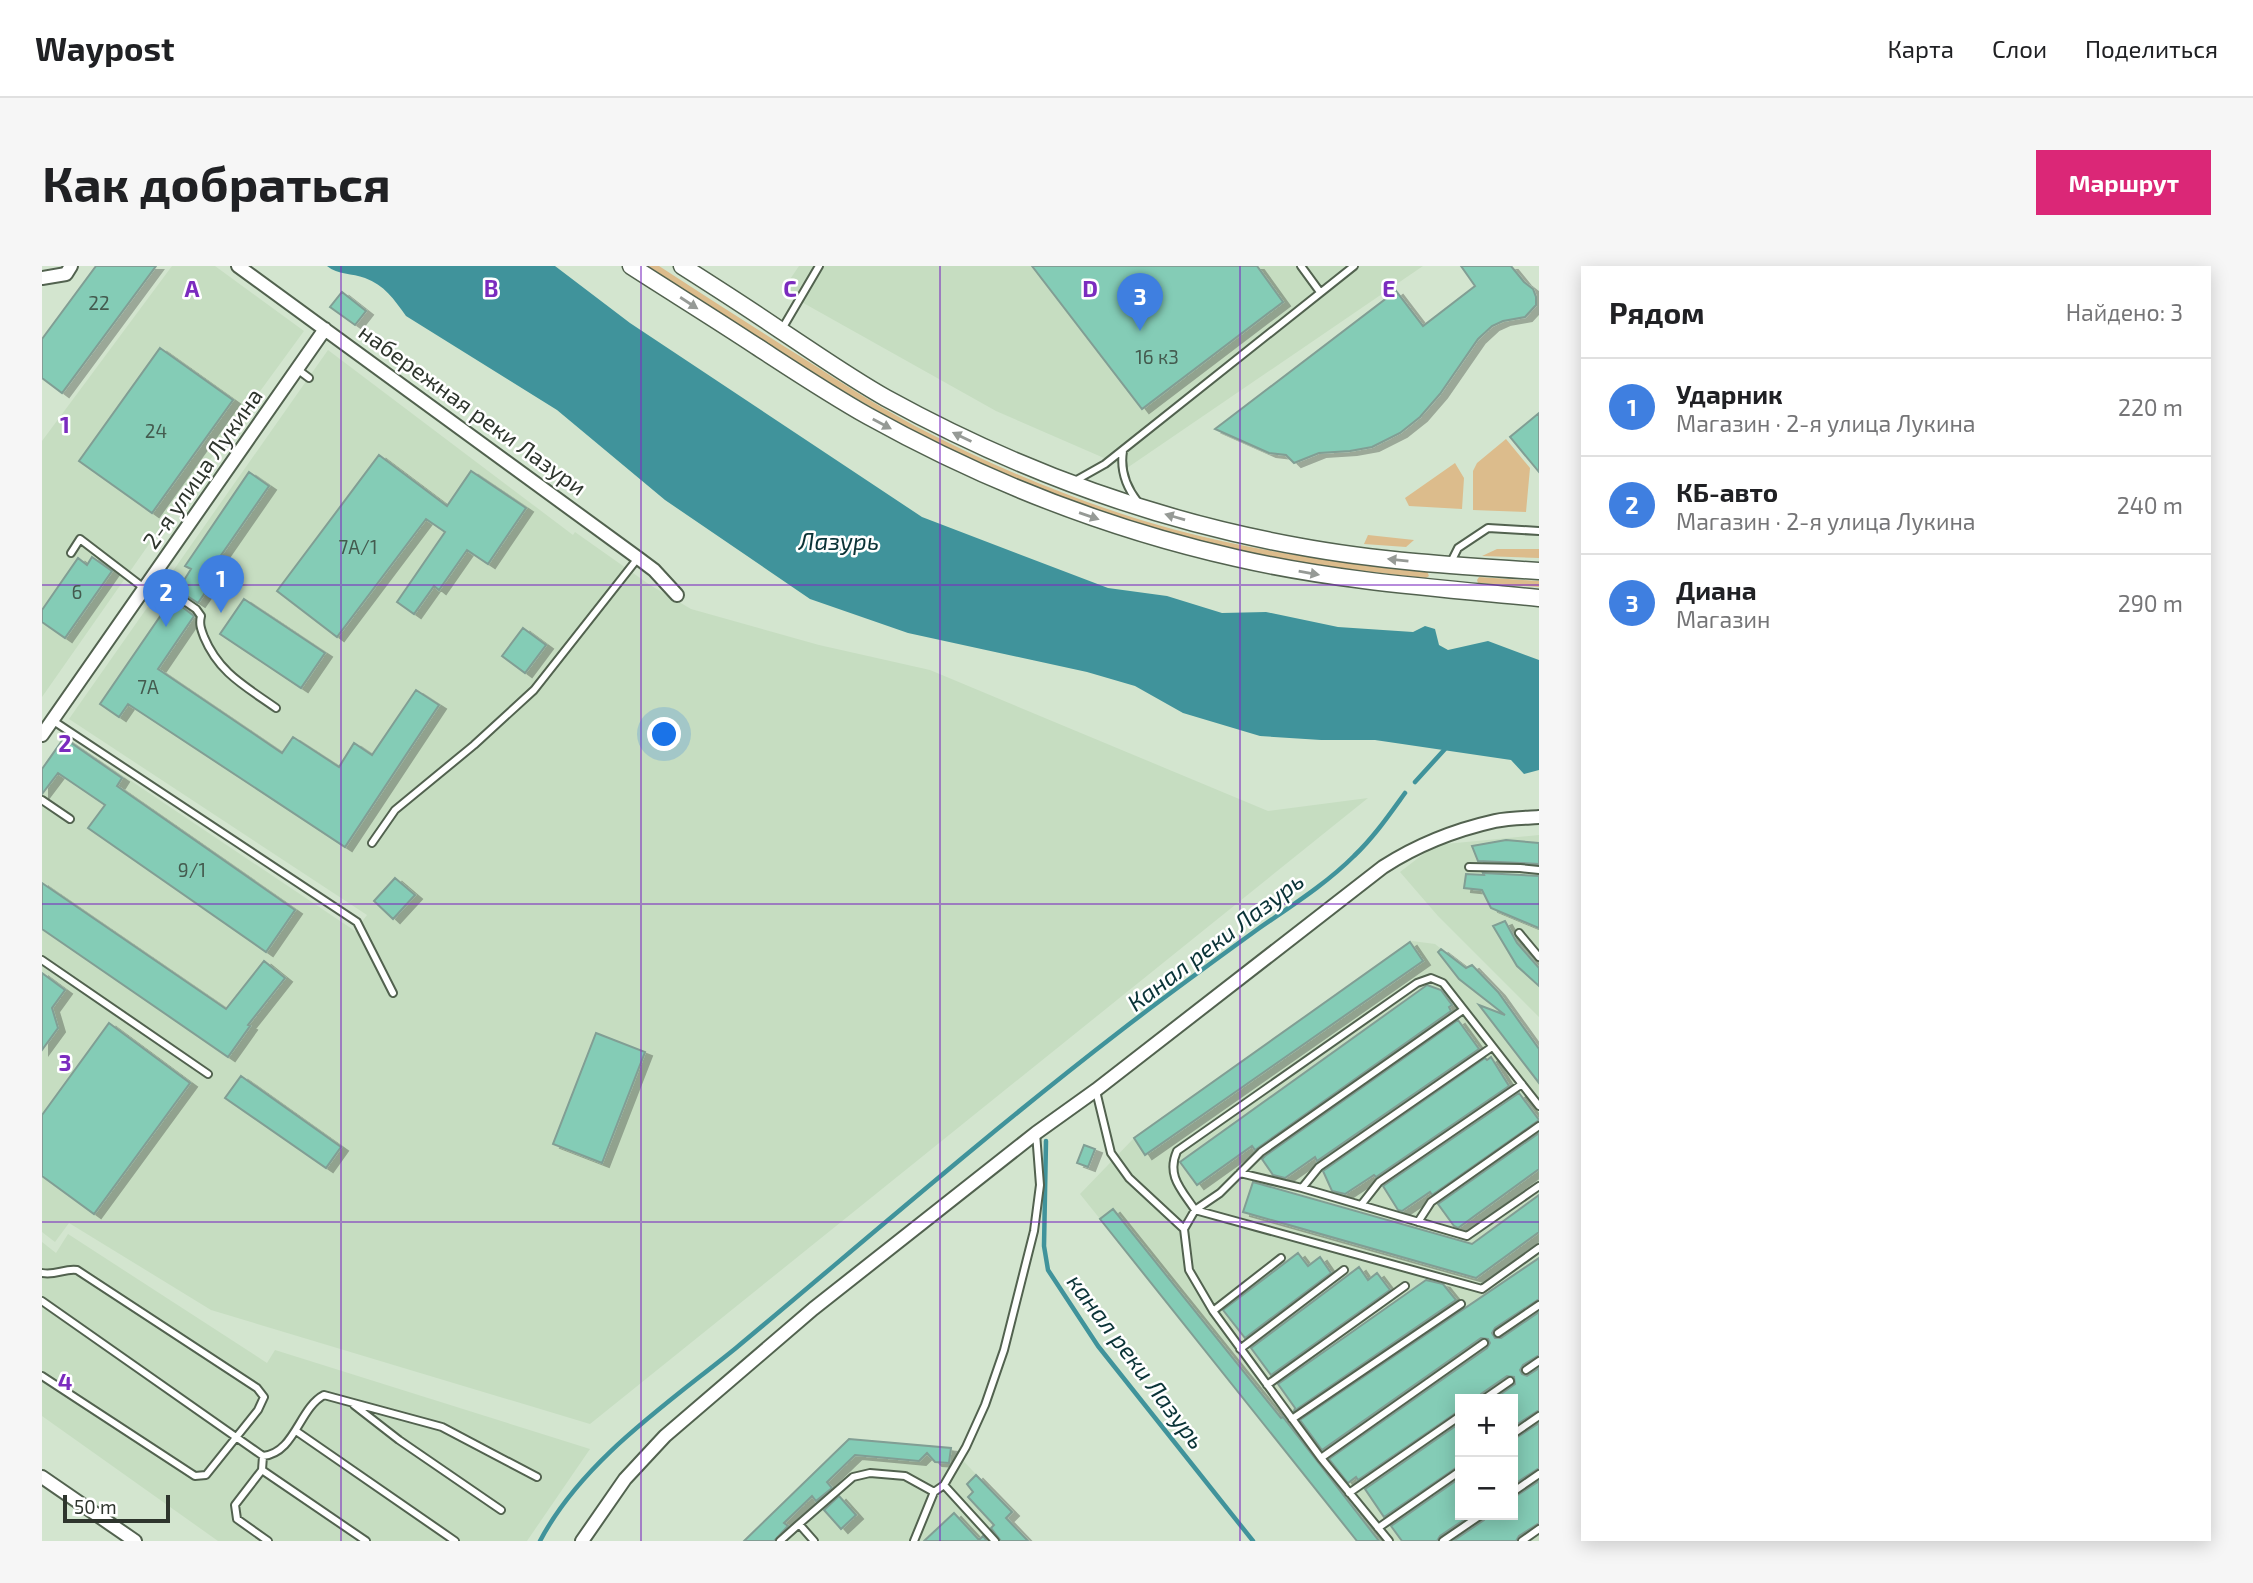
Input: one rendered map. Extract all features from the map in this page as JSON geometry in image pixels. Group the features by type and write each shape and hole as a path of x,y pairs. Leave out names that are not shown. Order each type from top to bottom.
{"main road":[{"path":"631,266 868,416 957,462 1048,501 1141,533 1237,558 1335,577 1539,598"},
{"path":"682,266 817,356 906,409 987,449 1071,484 1144,509 1277,542 1443,565 1539,571"},
{"path":"1433,588 1441,583 1443,565"},
{"path":"1475,592 1468,580 1469,574 1476,568"}],"street":[{"path":"42,278 66,274 71,266"},
{"name":"набережная реки Лазури","path":"238,266 638,558 654,570 677,595"},
{"name":"2-я улица Лукина","path":"42,735 325,329"},
{"path":"582,1541 625,1479 665,1436 813,1309 1036,1133 1096,1090 1392,861 1427,842 1497,820 1539,817"},
{"path":"42,1477 135,1541"}],"lane":[{"path":"781,331 819,266"},
{"path":"1301,266 1320,292"},
{"path":"1071,484 1105,464 1354,266"},
{"path":"297,369 309,378"},
{"path":"1123,450 1122,464 1126,485 1144,509"},
{"path":"1443,565 1458,548 1488,528 1539,531"},
{"path":"71,553 80,539 148,583 196,609 201,615 199,625 212,656 234,679 276,708"},
{"path":"372,843 395,810 474,745 534,690 638,558"},
{"path":"52,720 357,922 393,993"},
{"path":"42,800 70,819"},
{"path":"1469,867 1539,870"},
{"path":"1519,933 1539,957"},
{"path":"42,960 208,1074"},
{"path":"1539,1106 1443,983 1431,978 1417,983 1177,1151 1172,1163 1175,1179 1195,1210 1482,1289 1539,1248"},
{"path":"1389,1541 1321,1458 1213,1311 1189,1270 1184,1229 1195,1210 1220,1194 1261,1152 1463,1010"},
{"path":"1302,1188 1319,1167 1492,1047"},
{"path":"1361,1205 1379,1182 1522,1084"},
{"path":"1096,1090 1111,1153 1129,1178 1184,1229"},
{"path":"1418,1222 1431,1202 1539,1126"},
{"path":"914,1541 934,1492 944,1485 985,1405 1004,1350 1034,1231 1040,1185 1036,1133"},
{"path":"1240,1173 1302,1188 1467,1236 1539,1186"},
{"path":"1213,1311 1281,1258"},
{"path":"42,1274 52,1275 69,1269 77,1270 257,1388 264,1397 258,1410 206,1475 195,1476 42,1376"},
{"path":"1241,1349 1344,1270"},
{"path":"1267,1385 1405,1286"},
{"path":"42,1301 263,1456 273,1455 296,1431 316,1399 324,1395 442,1427 537,1477"},
{"path":"1292,1419 1461,1304"},
{"path":"1498,1333 1539,1304"},
{"path":"1321,1458 1484,1343"},
{"path":"1526,1370 1539,1361"},
{"path":"1491,1394 1510,1381"},
{"path":"349,1402 501,1510"},
{"path":"1518,1431 1539,1416"},
{"path":"1349,1493 1455,1419"},
{"path":"296,1431 455,1541"},
{"path":"263,1456 262,1470 235,1505 237,1519 268,1541"},
{"path":"262,1470 366,1541"},
{"path":"780,1541 853,1477 870,1473 905,1476 934,1492"},
{"path":"1378,1528 1455,1474"},
{"path":"1518,1489 1539,1474"},
{"path":"944,1485 995,1541"},
{"path":"1443,1541 1473,1520"},
{"path":"799,1524 814,1541"},
{"path":"1522,1541 1539,1529"}],"shaded area":[{"path":"172,266 215,266 304,331 161,527 42,697 42,441"},
{"path":"647,266 659,266 901,418 946,442 1043,485 1109,510 1207,538 1301,556 1427,571 1429,576 1426,578 1344,569 1218,547 1102,514 1028,486 902,425 816,374"},
{"path":"799,266 1423,266 1127,468 996,411 782,291"},
{"path":"328,350 573,535 575,532 650,585 691,609 819,645 930,670 1268,811 1368,798 590,1424 211,1310 69,1223 55,1242 42,1232 42,768 64,736 355,931 367,915 69,719"},
{"path":"1506,439 1530,468 1526,512 1473,510 1473,471 1477,463"},
{"path":"1455,463 1464,478 1462,509 1409,506 1405,498"},
{"path":"1368,535 1414,540 1406,547 1364,544"},
{"path":"1497,549 1539,549 1539,558 1482,556"},
{"path":"1479,577 1539,581 1539,587 1478,583"},
{"path":"1539,835 1539,1017 1438,916 1400,872 1435,845"},
{"path":"1412,941 1435,944 1466,968 1472,965 1498,992 1539,1049 1539,1541 1358,1541 1080,1194 1134,1138"},
{"path":"68,1234 267,1363 275,1350 590,1449 527,1541 218,1541 42,1416 42,1242 56,1253"},
{"path":"849,1439 951,1448 1012,1512 1006,1518 1028,1541 744,1541"}],"water":[{"name":"Лазурь","path":"327,266 555,266 630,323 922,517 1108,588 1167,596 1222,613 1266,612 1338,627 1413,632 1425,626 1435,629 1439,645 1448,650 1488,641 1539,660 1539,770 1524,774 1511,760 1375,740 1260,736 1183,713 1135,686 1087,672 908,633 810,599 665,500 557,410 406,316 378,284"}],"building":[{"path":"96,266 156,266 62,393 42,378 42,339"},
{"path":"1032,266 1257,266 1283,302 1142,409"},
{"path":"1461,266 1511,266 1533,289 1536,305 1525,317 1492,326 1478,339 1440,394 1420,417 1400,433 1372,447 1319,453 1294,463 1286,455 1269,453 1215,429 1396,291 1423,326 1475,286"},
{"path":"342,292 366,311 355,325 330,307"},
{"path":"160,348 233,400 152,513 79,461"},
{"path":"1539,413 1539,472 1510,437"},
{"path":"379,455 447,506 471,471 526,508 488,564 467,550 439,590 434,586 414,614 397,602 445,532 426,519 337,637 277,591"},
{"path":"249,472 269,486 204,580 211,584 198,603 178,590 191,569 185,566"},
{"path":"92,557 112,571 65,638 42,622 42,610 78,558 87,565"},
{"path":"172,599 194,616 158,669 282,753 293,737 339,767 354,743 372,755 416,690 439,705 345,847 128,704 119,717 100,704"},
{"path":"244,599 325,653 301,688 220,634"},
{"path":"523,628 546,645 525,673 502,656"},
{"path":"64,738 122,778 117,786 295,910 266,952 88,828 105,805 58,773 42,794 42,769"},
{"path":"1506,840 1539,843 1539,864 1478,861 1472,846"},
{"path":"1483,873 1539,876 1539,928 1491,908 1482,890 1464,888 1466,874 1484,875"},
{"path":"395,878 415,895 393,919 374,901"},
{"path":"42,883 226,1009 264,961 285,978 248,1025 250,1026 228,1057 42,929"},
{"path":"1505,921 1517,943 1539,968 1539,986 1517,966 1493,926"},
{"path":"1410,942 1423,961 1145,1155 1134,1138"},
{"path":"1441,949 1466,968 1472,965 1498,992 1539,1049 1539,1083 1479,1005 1505,1015 1459,979 1438,952"},
{"path":"42,973 65,990 52,1008 58,1028 42,1050"},
{"path":"1427,985 1441,990 1452,1005 1449,1007 1451,1011 1255,1150 1252,1146 1197,1185 1180,1162"},
{"path":"1458,1020 1479,1049 1317,1161 1315,1157 1285,1178 1273,1175 1262,1159 1265,1156"},
{"path":"109,1023 190,1083 94,1214 42,1176 42,1115"},
{"path":"596,1033 645,1052 602,1163 553,1144"},
{"path":"1491,1057 1509,1086 1376,1177 1374,1175 1345,1194 1332,1191 1323,1171 1485,1058 1487,1060"},
{"path":"241,1076 341,1147 326,1168 225,1098"},
{"path":"1519,1093 1539,1120 1432,1195 1430,1192 1402,1211 1398,1210 1383,1186"},
{"path":"1539,1133 1539,1169 1458,1228 1454,1226 1438,1204"},
{"path":"1084,1145 1095,1149 1088,1167 1077,1163"},
{"path":"1253,1182 1472,1244 1539,1195 1539,1232 1476,1278 1243,1212"},
{"path":"1113,1209 1281,1418 1283,1417 1379,1541 1357,1541 1100,1219"},
{"path":"1298,1253 1308,1266 1320,1257 1331,1273 1245,1338 1223,1310"},
{"path":"1539,1258 1539,1299 1495,1328 1492,1333 1495,1338 1501,1338 1539,1312 1539,1355 1520,1370 1527,1376 1539,1368 1539,1410 1518,1424 1518,1394 1501,1394 1515,1384 1514,1377 1507,1376 1481,1394 1455,1394 1455,1413 1358,1480 1356,1477 1348,1483 1329,1459 1487,1348 1490,1343 1488,1339 1481,1338 1322,1450 1300,1420"},
{"path":"1359,1267 1368,1280 1377,1273 1390,1290 1271,1375 1251,1348"},
{"path":"1426,1280 1443,1284 1456,1300 1294,1411 1295,1408 1278,1384"},
{"path":"1539,1423 1539,1468 1518,1482 1518,1457 1518,1437"},
{"path":"1455,1426 1455,1468 1384,1517 1365,1489"},
{"path":"849,1439 951,1448 949,1463 935,1462 927,1453 919,1461 855,1455 827,1482 832,1488 816,1501 812,1496 784,1523 788,1526 774,1541 744,1541"},
{"path":"976,1475 1012,1512 1006,1518 1028,1541 1001,1541 991,1528 994,1525 968,1497 973,1492 967,1484"},
{"path":"1455,1481 1455,1520 1464,1520 1437,1541 1402,1541 1391,1526"},
{"path":"1539,1481 1539,1523 1516,1541 1453,1541 1484,1520 1518,1520 1518,1495"},
{"path":"839,1496 856,1515 841,1529 824,1510"},
{"path":"954,1513 979,1540 983,1536 987,1541 924,1541"}],"waterway":[{"path":"1415,782 1445,749 1444,745"},
{"name":"Канал реки Лазурь","path":"540,1541 579,1485 628,1436 1070,1070 1170,993 1332,876 1368,841 1405,793"},
{"name":"канал реки Лазурь","path":"1046,1141 1044,1246 1048,1270 1098,1346 1253,1541"}],"place":[{"name":"Диана","path":"1140,331"},
{"name":"Ударник","path":"221,613"},
{"name":"КБ-авто","path":"166,627"}]}
